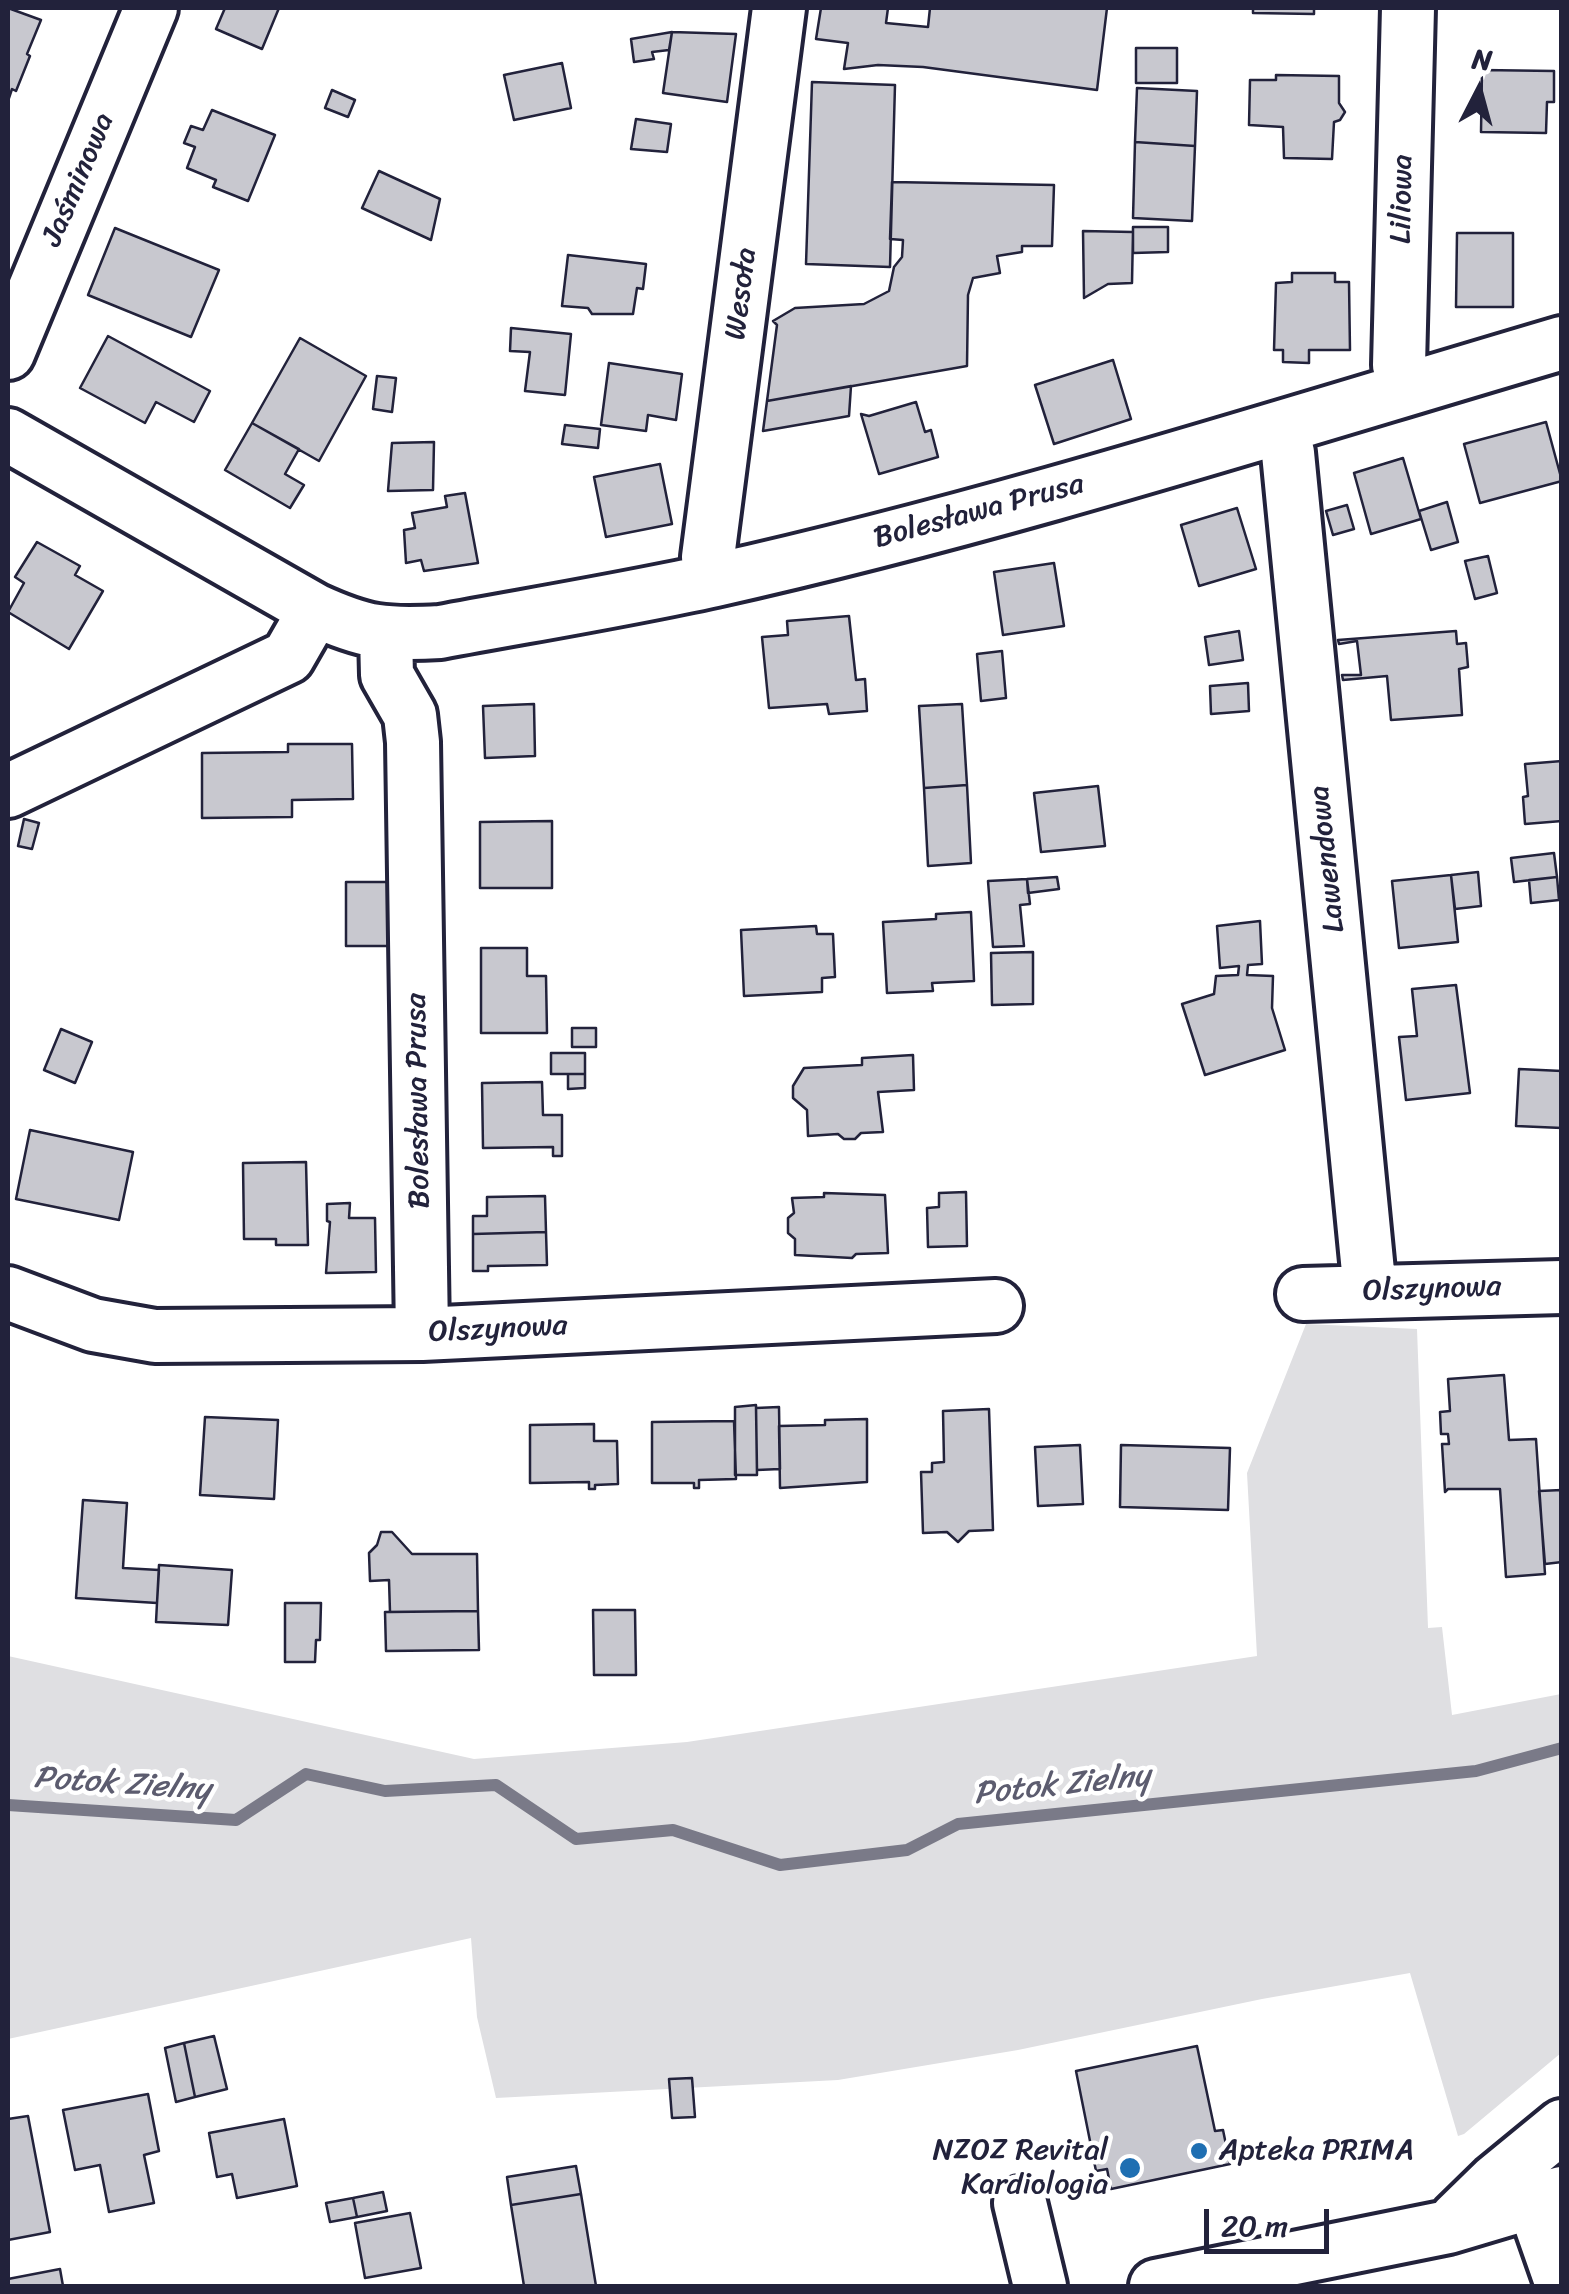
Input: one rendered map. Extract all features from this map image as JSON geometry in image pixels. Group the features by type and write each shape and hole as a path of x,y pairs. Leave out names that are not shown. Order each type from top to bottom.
{"street":[{"name":"Jaśminowa","path":"8,353 151,8"},
{"name":"Wesoła","path":"713,580 708,557 779,8"},
{"name":"Liliowa","path":"1406,390 1399,366 1408,8"},
{"name":"Bolesława Prusa","path":"8,435 315,610 356,629 386,635 440,632 713,580 903,533 1280,428 1562,343"},
{"name":"Lawendowa","path":"1280,428 1288,453 1370,1292"},
{"path":"8,791 288,657 315,610"},
{"name":"Bolesława Prusa","path":"386,635 386,675 410,715 412,742 422,1334"},
{"name":"Olszynowa","path":"1303,1294 1562,1287"},
{"name":"Olszynowa","path":"8,1293 94,1325 155,1336 422,1334 996,1306"},
{"path":"1448,2227 1494,2181 1562,2126"},
{"path":"1156,2286 1448,2227 1547,2198 1562,2285"},
{"path":"1020,2203 1040,2286"}],"shaded area":[{"path":"1306,1324 1417,1329 1428,1628 1442,1627 1452,1715 1561,1694 1561,2053 1464,2134 1458,2136 1410,1973 1262,1999 1018,2050 838,2080 496,2098 477,2017 471,1938 8,2039 8,1656 474,1759 687,1742 1257,1656 1247,1473"}],"building":[{"path":"8,8 41,20 16,91 12,89 8,101"},
{"path":"225,8 279,8 262,49 216,29"},
{"path":"821,8 888,8 886,23 928,27 930,8 1107,8 1097,90 923,67 878,65 844,69 848,43 816,39"},
{"path":"1253,8 1314,8 1314,14 1253,13"},
{"path":"672,32 736,34 727,102 663,93"},
{"path":"672,32 669,50 652,52 654,59 634,62 631,39"},
{"path":"1136,48 1177,48 1177,83 1136,83"},
{"path":"562,63 571,108 514,120 504,75"},
{"path":"1482,70 1554,71 1554,102 1547,102 1546,133 1481,132"},
{"path":"1276,75 1339,76 1339,103 1345,112 1334,122 1332,159 1284,158 1283,127 1249,125 1250,80 1276,80"},
{"path":"812,82 895,85 890,267 806,264"},
{"path":"1137,88 1197,91 1195,146 1135,142"},
{"path":"332,90 355,100 348,117 325,108"},
{"path":"212,110 275,135 248,201 213,187 216,180 187,168 195,147 184,143 191,126 203,130"},
{"path":"636,119 671,124 667,152 631,149"},
{"path":"1135,142 1195,146 1192,221 1133,218"},
{"path":"379,171 440,199 431,240 362,208"},
{"path":"892,182 1054,185 1052,246 1022,246 1022,252 997,256 1000,273 973,278 968,295 967,366 767,401 777,325 773,321 795,308 864,304 889,291 894,267 902,257 903,240 890,239"},
{"path":"1133,227 1168,227 1168,252 1133,253"},
{"path":"115,228 219,270 191,337 88,295"},
{"path":"1083,231 1133,232 1132,283 1108,284 1084,298"},
{"path":"1457,233 1513,233 1513,307 1456,307"},
{"path":"568,255 646,264 643,289 637,288 633,314 592,314 588,308 562,306"},
{"path":"1292,273 1335,273 1335,282 1349,282 1350,350 1309,350 1309,363 1283,362 1283,350 1274,350 1276,283 1292,282"},
{"path":"511,328 571,334 565,395 525,391 530,352 510,351"},
{"path":"108,336 210,391 194,422 156,402 145,423 80,388"},
{"path":"300,338 366,376 319,461 252,423"},
{"path":"1113,360 1131,419 1054,444 1035,385"},
{"path":"609,363 682,374 676,420 648,415 646,431 601,425"},
{"path":"377,376 396,378 392,412 373,409"},
{"path":"851,386 849,416 763,431 767,401"},
{"path":"916,402 925,432 931,430 938,457 879,474 861,414 869,416"},
{"path":"1546,422 1562,481 1480,503 1464,444"},
{"path":"252,423 299,449 285,474 304,485 290,508 225,470"},
{"path":"565,425 600,429 598,448 562,444"},
{"path":"434,442 433,490 388,491 392,443"},
{"path":"1403,458 1421,519 1371,534 1354,473"},
{"path":"660,464 672,524 606,537 594,477"},
{"path":"465,493 478,563 424,571 421,560 406,563 404,530 415,528 412,513 447,507 445,496"},
{"path":"1447,502 1458,542 1431,550 1419,511"},
{"path":"1347,505 1354,529 1333,535 1326,511"},
{"path":"1237,508 1256,569 1199,586 1181,525"},
{"path":"37,542 80,566 75,575 103,591 69,649 8,612 24,583 15,577"},
{"path":"1488,556 1497,593 1475,599 1465,561"},
{"path":"1054,563 1064,626 1003,635 994,572"},
{"path":"849,616 856,680 865,679 867,711 829,714 827,704 769,708 762,637 788,635 787,621"},
{"path":"1239,631 1243,660 1209,665 1205,637"},
{"path":"1456,631 1457,644 1466,643 1468,667 1459,669 1462,715 1391,720 1387,676 1343,680 1342,675 1361,675 1357,641 1339,644 1338,640"},
{"path":"1002,651 1006,698 981,701 977,654"},
{"path":"1248,683 1249,711 1211,714 1210,686"},
{"path":"534,704 535,756 485,758 483,706"},
{"path":"962,704 967,785 924,788 919,706"},
{"path":"288,744 352,744 353,799 292,800 292,817 202,818 202,753 288,752"},
{"path":"1562,761 1562,821 1525,824 1525,764"},
{"path":"967,785 971,863 928,866 924,788"},
{"path":"1098,786 1105,846 1041,852 1034,793"},
{"path":"24,819 39,823 32,849 18,846"},
{"path":"552,821 552,888 480,888 480,822"},
{"path":"1554,853 1557,877 1514,882 1511,858"},
{"path":"1478,872 1481,906 1455,909 1451,875"},
{"path":"1451,875 1458,942 1399,948 1392,881"},
{"path":"1057,877 1059,889 1028,893 1027,879"},
{"path":"1557,877 1559,900 1531,903 1529,880"},
{"path":"1027,879 1030,904 1020,905 1024,946 993,947 988,881"},
{"path":"346,882 388,882 388,946 346,946"},
{"path":"971,912 974,981 932,983 933,991 887,993 883,922 936,919 936,914"},
{"path":"1260,921 1262,964 1248,965 1247,975 1273,976 1272,1008 1285,1050 1205,1075 1182,1004 1214,994 1216,976 1238,975 1239,966 1220,968 1217,926"},
{"path":"816,926 817,934 833,934 835,977 822,978 822,992 744,996 741,930"},
{"path":"481,948 527,948 527,976 546,976 547,1033 481,1033"},
{"path":"1033,952 1033,1004 992,1005 991,953"},
{"path":"1456,985 1470,1093 1406,1100 1399,1037 1417,1036 1412,989"},
{"path":"572,1028 596,1028 596,1047 572,1047"},
{"path":"61,1029 92,1042 75,1083 44,1070"},
{"path":"551,1053 585,1053 585,1074 551,1074"},
{"path":"913,1055 914,1090 878,1092 883,1132 861,1133 855,1139 844,1139 838,1134 808,1136 807,1110 793,1098 793,1086 804,1068 862,1065 862,1058"},
{"path":"1519,1069 1562,1071 1562,1128 1516,1126"},
{"path":"568,1074 585,1074 585,1088 568,1089"},
{"path":"542,1082 543,1115 562,1115 562,1156 553,1156 553,1147 483,1148 482,1083"},
{"path":"30,1130 133,1152 119,1220 16,1199"},
{"path":"306,1162 308,1245 244,1239 243,1163"},
{"path":"966,1192 967,1246 928,1247 927,1208 939,1207 939,1193"},
{"path":"824,1193 885,1195 888,1253 856,1254 852,1258 795,1255 795,1239 788,1233 788,1218 794,1213 792,1198 824,1197"},
{"path":"545,1196 546,1232 473,1234 473,1216 487,1216 487,1197"},
{"path":"350,1203 349,1218 375,1218 376,1272 326,1273 330,1222 327,1204"},
{"path":"546,1232 547,1265 488,1266 488,1271 473,1271 473,1234"},
{"path":"1504,1375 1509,1440 1536,1439 1545,1574 1506,1577 1500,1489 1445,1492 1442,1444 1449,1444 1448,1434 1441,1434 1440,1412 1450,1411 1448,1379"},
{"path":"756,1405 757,1475 735,1475 735,1407"},
{"path":"779,1407 780,1469 757,1470 756,1408"},
{"path":"989,1409 993,1530 969,1531 958,1542 947,1532 923,1533 921,1472 932,1472 932,1463 944,1462 943,1411"},
{"path":"205,1417 278,1420 274,1499 200,1495"},
{"path":"867,1419 867,1482 780,1488 779,1426"},
{"path":"734,1421 736,1479 699,1480 699,1488 694,1488 694,1483 652,1483 652,1422"},
{"path":"594,1424 594,1441 617,1441 618,1484 589,1489 589,1482 530,1483 530,1425"},
{"path":"1080,1445 1083,1504 1038,1506 1035,1447"},
{"path":"1121,1445 1230,1448 1228,1510 1120,1507"},
{"path":"1562,1490 1562,1562 1545,1564 1539,1491"},
{"path":"83,1500 127,1503 123,1568 159,1570 157,1603 76,1598"},
{"path":"381,1532 392,1532 412,1554 477,1554 478,1611 390,1612 389,1580 370,1581 369,1553"},
{"path":"159,1565 232,1570 228,1625 156,1622"},
{"path":"285,1603 321,1603 315,1662 285,1662"},
{"path":"593,1610 635,1610 636,1675 594,1675"},
{"path":"478,1611 479,1650 386,1651 385,1612"},
{"path":"214,2036 227,2089 195,2097 184,2043"},
{"path":"184,2043 195,2097 176,2102 165,2048"},
{"path":"1197,2046 1215,2131 1223,2130 1230,2164 1111,2189 1107,2169 1096,2171 1076,2071"},
{"path":"692,2078 695,2117 672,2118 669,2079"},
{"path":"148,2094 159,2151 144,2155 154,2203 109,2212 100,2165 75,2170 63,2110"},
{"path":"28,2116 50,2232 8,2240 8,2119"},
{"path":"284,2119 297,2186 237,2198 232,2174 217,2177 209,2133"},
{"path":"576,2166 581,2194 511,2205 507,2177"},
{"path":"383,2192 387,2211 357,2217 353,2198"},
{"path":"581,2194 596,2286 524,2286 511,2205"},
{"path":"353,2198 357,2217 330,2222 326,2203"},
{"path":"410,2213 421,2268 365,2278 355,2223"},
{"path":"60,2269 63,2286 8,2286 8,2279"}],"waterway":[{"name":"Potok Zielny","path":"8,1805 236,1820 306,1774 385,1791 496,1785 576,1839 673,1830 780,1865 907,1850 958,1824 1476,1771 1562,1748"}],"place":[{"name":"Apteka PRIMA","path":"1199,2151"},
{"name":"NZOZ Revital Kardiologia","path":"1130,2168"}]}
